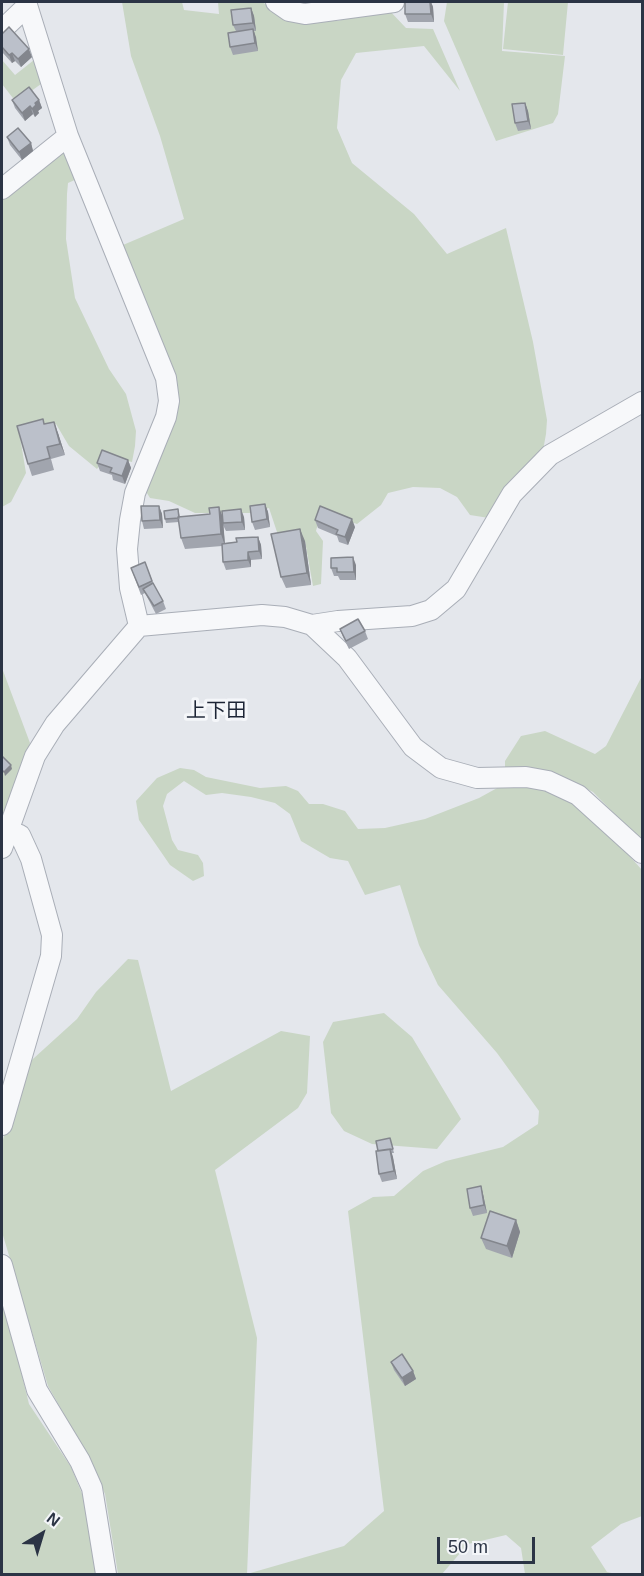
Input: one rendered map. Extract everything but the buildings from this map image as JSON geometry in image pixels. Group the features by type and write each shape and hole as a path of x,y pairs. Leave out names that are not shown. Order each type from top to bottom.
{"street":[{"path":"276,2 289,11 304,14 394,2"},
{"path":"2,30 26,4 68,136 166,378 169,400 166,417 135,493 130,520 127,549 130,588 139,626"},
{"path":"2,189 68,136"},
{"path":"4,839 35,756 55,724 139,626 262,615 285,617 312,625 412,616 437,606 456,589 512,494 543,461 582,435 642,402"},
{"path":"312,625 347,658 413,747 426,759 460,775 526,777 548,781 578,795 642,853"},
{"path":"2,1125 51,956 52,935 31,859 20,835 4,839"},
{"path":"2,1265 37,1390 80,1461 92,1488 106,1575"}],"green space":[{"path":"122,2 182,2 184,10 219,14 218,2 262,2 289,18 337,21 388,9 406,28 433,29 460,91 424,46 356,53 341,80 337,128 352,163 414,214 447,254 506,228 533,342 547,420 542,456 489,518 470,515 457,497 440,488 413,487 388,493 381,505 357,524 321,512 316,531 323,541 321,584 313,586 305,541 280,541 269,508 252,513 195,513 169,501 150,498 142,485 173,403 123,245 184,219 160,136 131,56"},
{"path":"447,2 504,2 502,51 565,56 558,114 553,123 496,141 444,21"},
{"path":"508,2 568,2 563,55 503,49"},
{"path":"2,60 15,75 34,60 41,84 16,102 2,84"},
{"path":"65,145 77,179 68,183 66,239 75,298 109,369 126,394 136,431 135,446 132,462 106,456 97,469 69,446 56,424 19,431 26,473 11,502 2,507 2,199"},
{"path":"2,668 30,743 2,822"},
{"path":"642,676 642,842 593,792 563,777 538,771 505,770 505,761 521,736 545,731 595,754 606,746"},
{"path":"180,768 194,770 206,777 260,788 286,786 298,791 309,804 323,804 345,811 358,829 385,828 425,819 479,798 508,782 537,787 568,799 600,823 642,870 642,1516 621,1524 591,1547 607,1572 616,1574 525,1574 521,1548 506,1535 468,1544 442,1574 247,1574 344,1546 384,1511 348,1211 373,1197 394,1196 423,1171 446,1161 503,1147 538,1124 539,1111 497,1053 438,985 419,945 400,885 365,895 348,861 330,858 301,841 290,814 275,803 222,793 206,795 184,781 167,794 163,806 172,840 178,850 198,855 203,863 204,876 193,881 170,865 139,820 136,801 157,778"},
{"path":"128,959 138,960 171,1091 281,1031 310,1036 307,1093 298,1108 215,1170 257,1338 247,1574 118,1574 105,1494 81,1444 48,1386 2,1232 2,1143 23,1068 77,1019 96,992"},
{"path":"384,1013 412,1037 461,1119 437,1149 372,1144 344,1131 331,1113 323,1042 333,1022"},
{"path":"2,1294 29,1404 71,1467 83,1496 102,1574 2,1574"}],"district":[{"name":"上下田","path":"216,711"}]}
